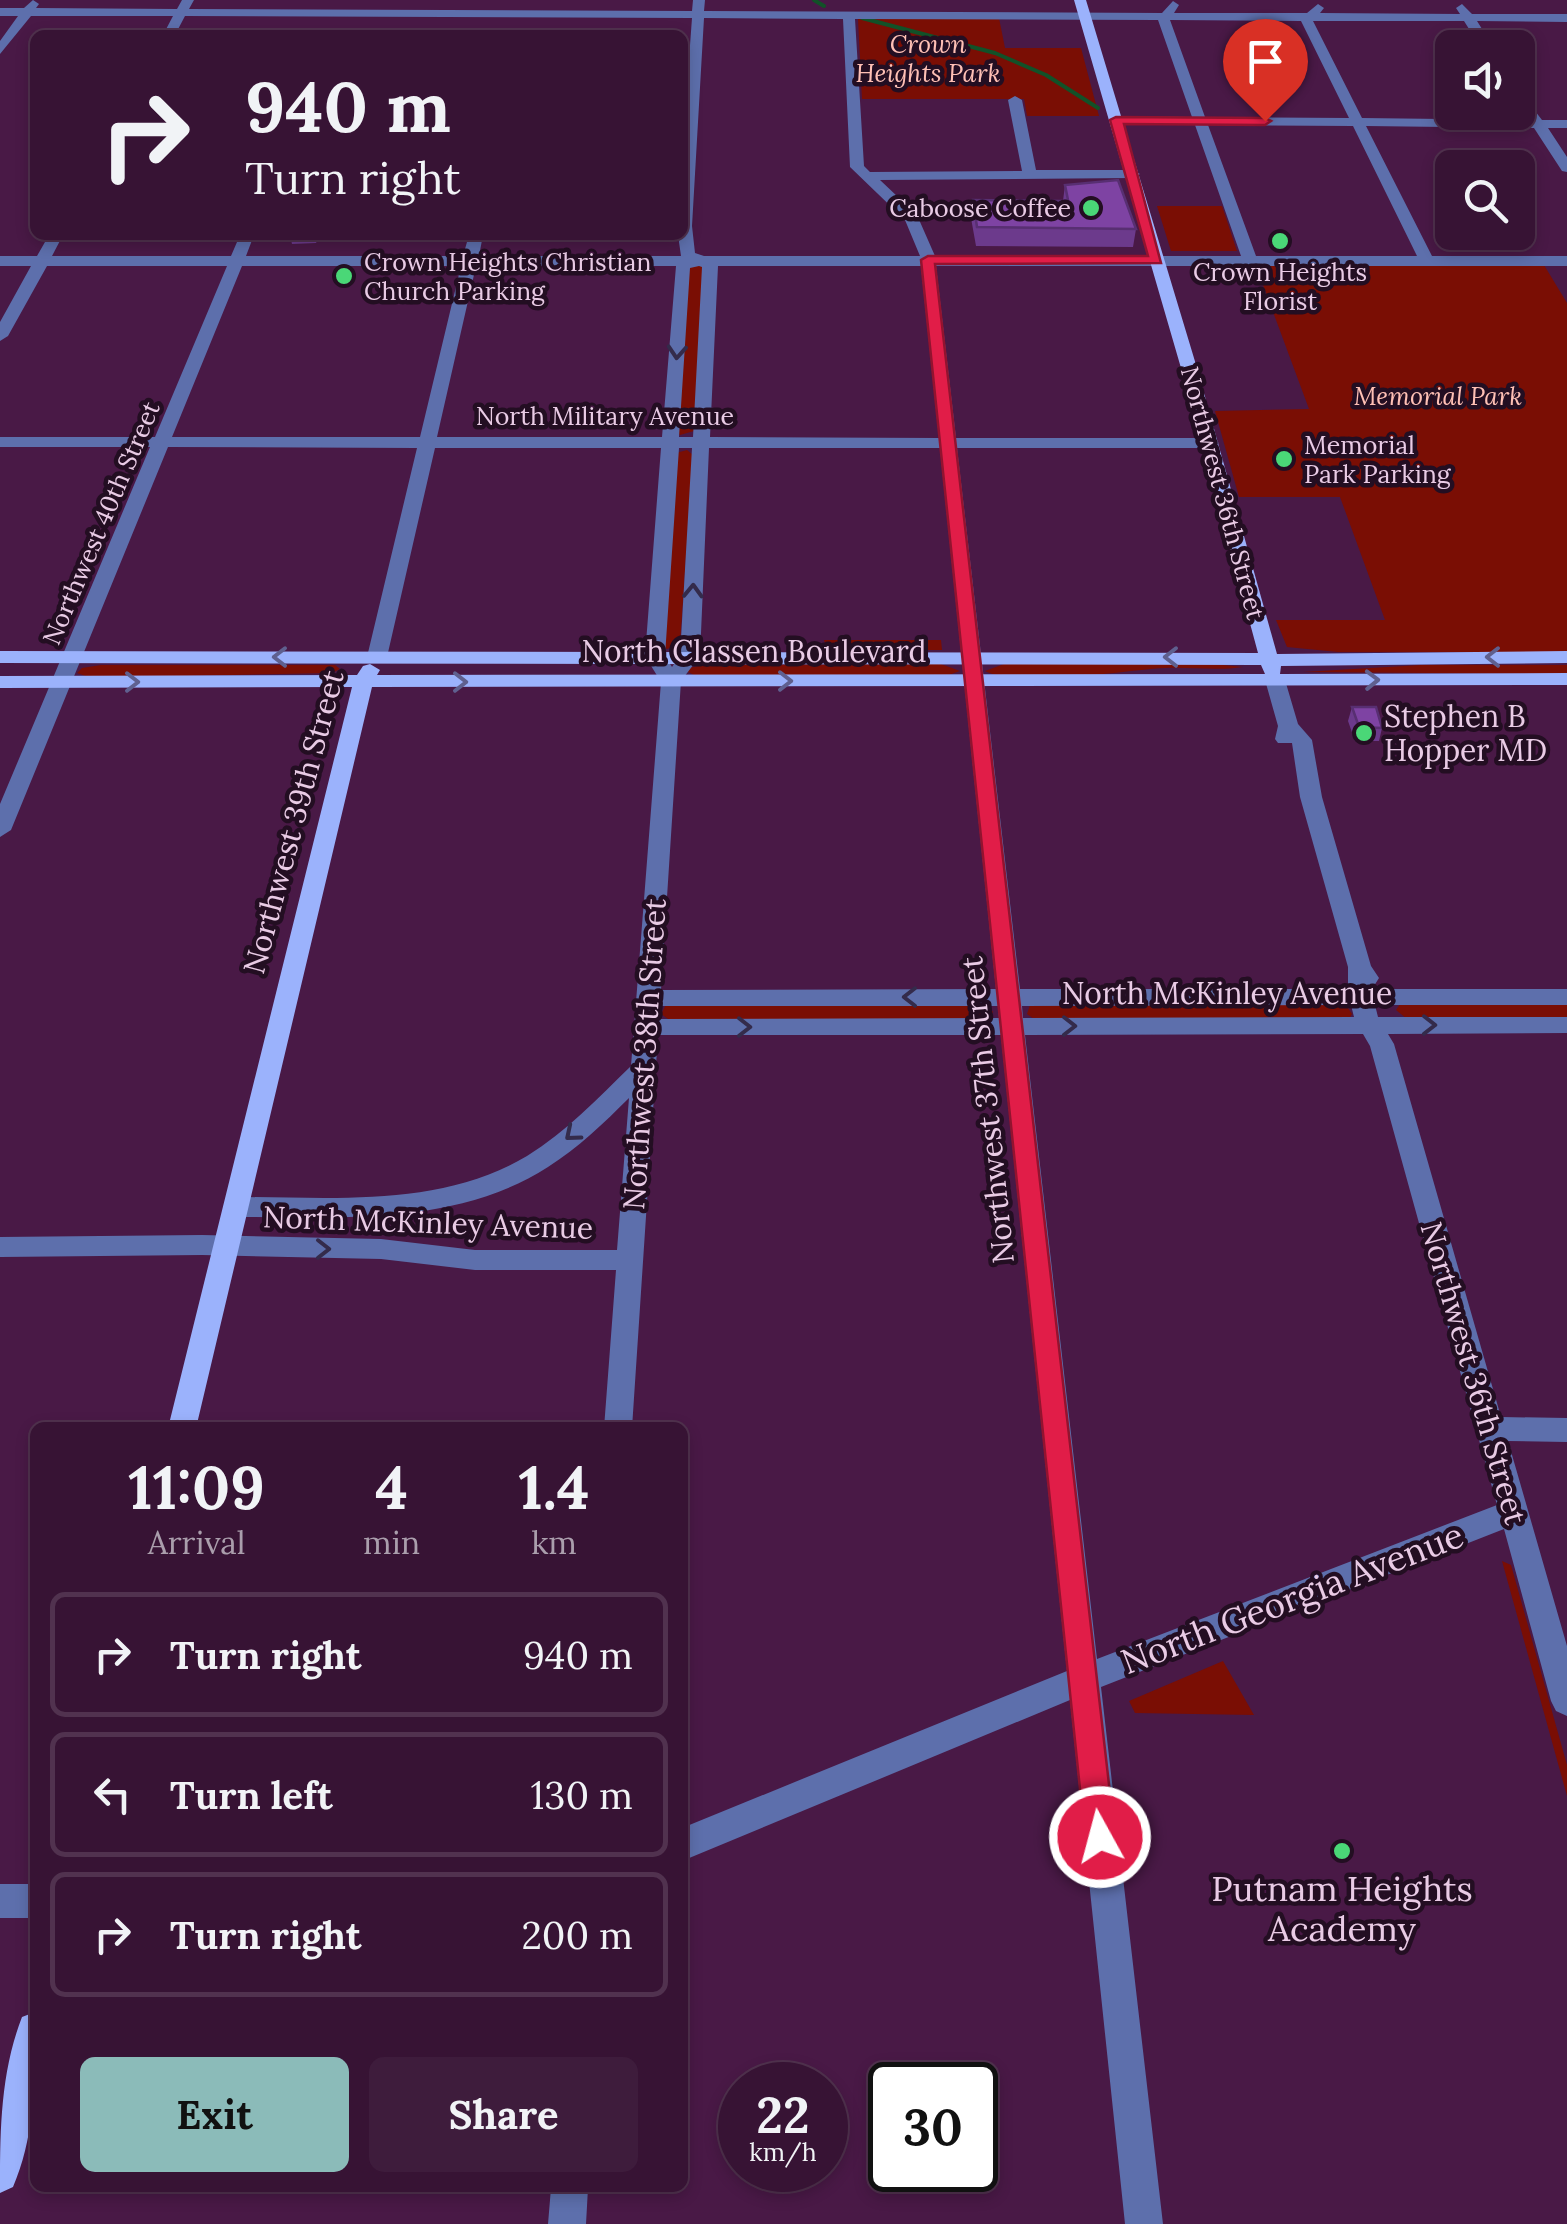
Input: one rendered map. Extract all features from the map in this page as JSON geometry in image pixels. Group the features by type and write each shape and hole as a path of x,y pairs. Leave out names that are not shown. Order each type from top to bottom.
{"main road":[{"path":"1083,9 1133,174"},
{"name":"Northwest 36th Street","path":"1133,174 1275,680"},
{"name":"North Classen Boulevard","path":"0,657 690,656 1275,680 1567,679"},
{"name":"Northwest 39th Street","path":"183,1422 363,682 378,657"},
{"name":"North Classen Boulevard","path":"0,682 671,681 1269,658 1567,657"},
{"path":"0,2174 30,2051"}],"street":[{"path":"0,50 31,6"},
{"path":"171,30 185,6"},
{"path":"699,8 850,15 981,8"},
{"path":"688,149 699,8"},
{"path":"0,9 816,8 850,15 981,8 1567,10"},
{"path":"1170,9 1200,121 1250,260"},
{"path":"1314,9 1306,21 1426,261"},
{"path":"1462,9 1567,18"},
{"path":"1462,9 1476,30"},
{"path":"850,15 858,167 865,176 1133,174"},
{"path":"1015,100 1030,175"},
{"path":"1535,119 1567,168"},
{"path":"1116,120 1567,124"},
{"name":"Northwest 37th Street","path":"865,176 912,218 928,260 1144,2224"},
{"path":"0,336 53,240"},
{"name":"Northwest 40th Street","path":"0,830 245,240"},
{"name":"Northwest 39th Street","path":"378,657 475,240"},
{"path":"687,240 688,255 710,266 690,656 671,681 655,656 683,266 694,260"},
{"path":"0,261 1567,262"},
{"name":"North Military Avenue","path":"0,442 1210,443"},
{"name":"Northwest 36th Street","path":"1275,680 1288,726 1284,740 1298,778 1311,798 1567,1701"},
{"name":"Northwest 38th Street","path":"618,1422 671,681"},
{"name":"North McKinley Avenue","path":"648,998 1567,996"},
{"name":"North McKinley Avenue","path":"646,1027 1010,1026 1378,1032 1567,1025"},
{"name":"North McKinley Avenue","path":"236,1207 414,1205 466,1192 521,1172 569,1139 644,1069"},
{"name":"North McKinley Avenue","path":"0,1247 382,1249 476,1260 628,1260"},
{"path":"1490,1429 1567,1430"},
{"name":"North Georgia Avenue","path":"688,1843 1082,1680 1513,1512"},
{"path":"0,1901 30,1901"},
{"path":"568,2224 570,2192"}],"green space":[{"name":"Crown Heights Park","path":"999,18 1005,48 1081,48 1099,116 1027,116 1024,99 862,99 858,19"},
{"path":"1157,206 1222,206 1237,251 1171,251"},
{"path":"692,265 703,266 694,431 680,435 676,432"},
{"name":"Memorial Park","path":"1544,265 1567,303 1567,652 1338,652 1287,647 1276,620 1385,620 1340,497 1239,497 1215,411 1309,409 1256,266"},
{"path":"687,450 693,455 680,644 667,649 662,647 676,453"},
{"path":"824,640 941,640 942,650 827,650"},
{"path":"941,664 960,671 943,677 688,672 689,668 703,665"},
{"path":"1004,664 1243,667 1165,668 1046,678 1001,676 985,671"},
{"path":"335,665 340,669 332,673 91,678 77,673 82,668"},
{"path":"1421,665 1567,665 1567,674 1303,672"},
{"path":"1567,1003 1567,1020 1407,1019 1396,1010 1400,1004"},
{"path":"987,1004 993,1012 988,1020 671,1021 661,1014 666,1005"},
{"path":"1030,1005 1346,1005 1352,1014 1349,1019 1034,1019 1027,1014"},
{"path":"1502,1561 1511,1565 1567,1765 1567,1796"},
{"path":"1223,1661 1254,1715 1135,1713 1129,1701"}],"building":[{"path":"1118,180 1136,229 977,227 973,200 1063,201 1068,200 1065,185"},
{"path":"1352,707 1376,707 1382,728 1359,727"}],"waterway":[{"path":"814,0 824,6"},
{"path":"862,18 995,53 1046,75 1098,108"}],"place":[{"name":"Caboose Coffee","path":"1091,208"},
{"name":"Crown Heights Florist","path":"1280,241"},
{"name":"Crown Heights Christian Church Parking","path":"344,276"},
{"name":"Memorial Park Parking","path":"1284,459"},
{"name":"Stephen B Hopper MD","path":"1364,733"},
{"name":"Putnam Heights Academy","path":"1342,1851"}],"route":[{"path":"1100,1837 928,260 1156,260 1116,120 1265,121"}]}
